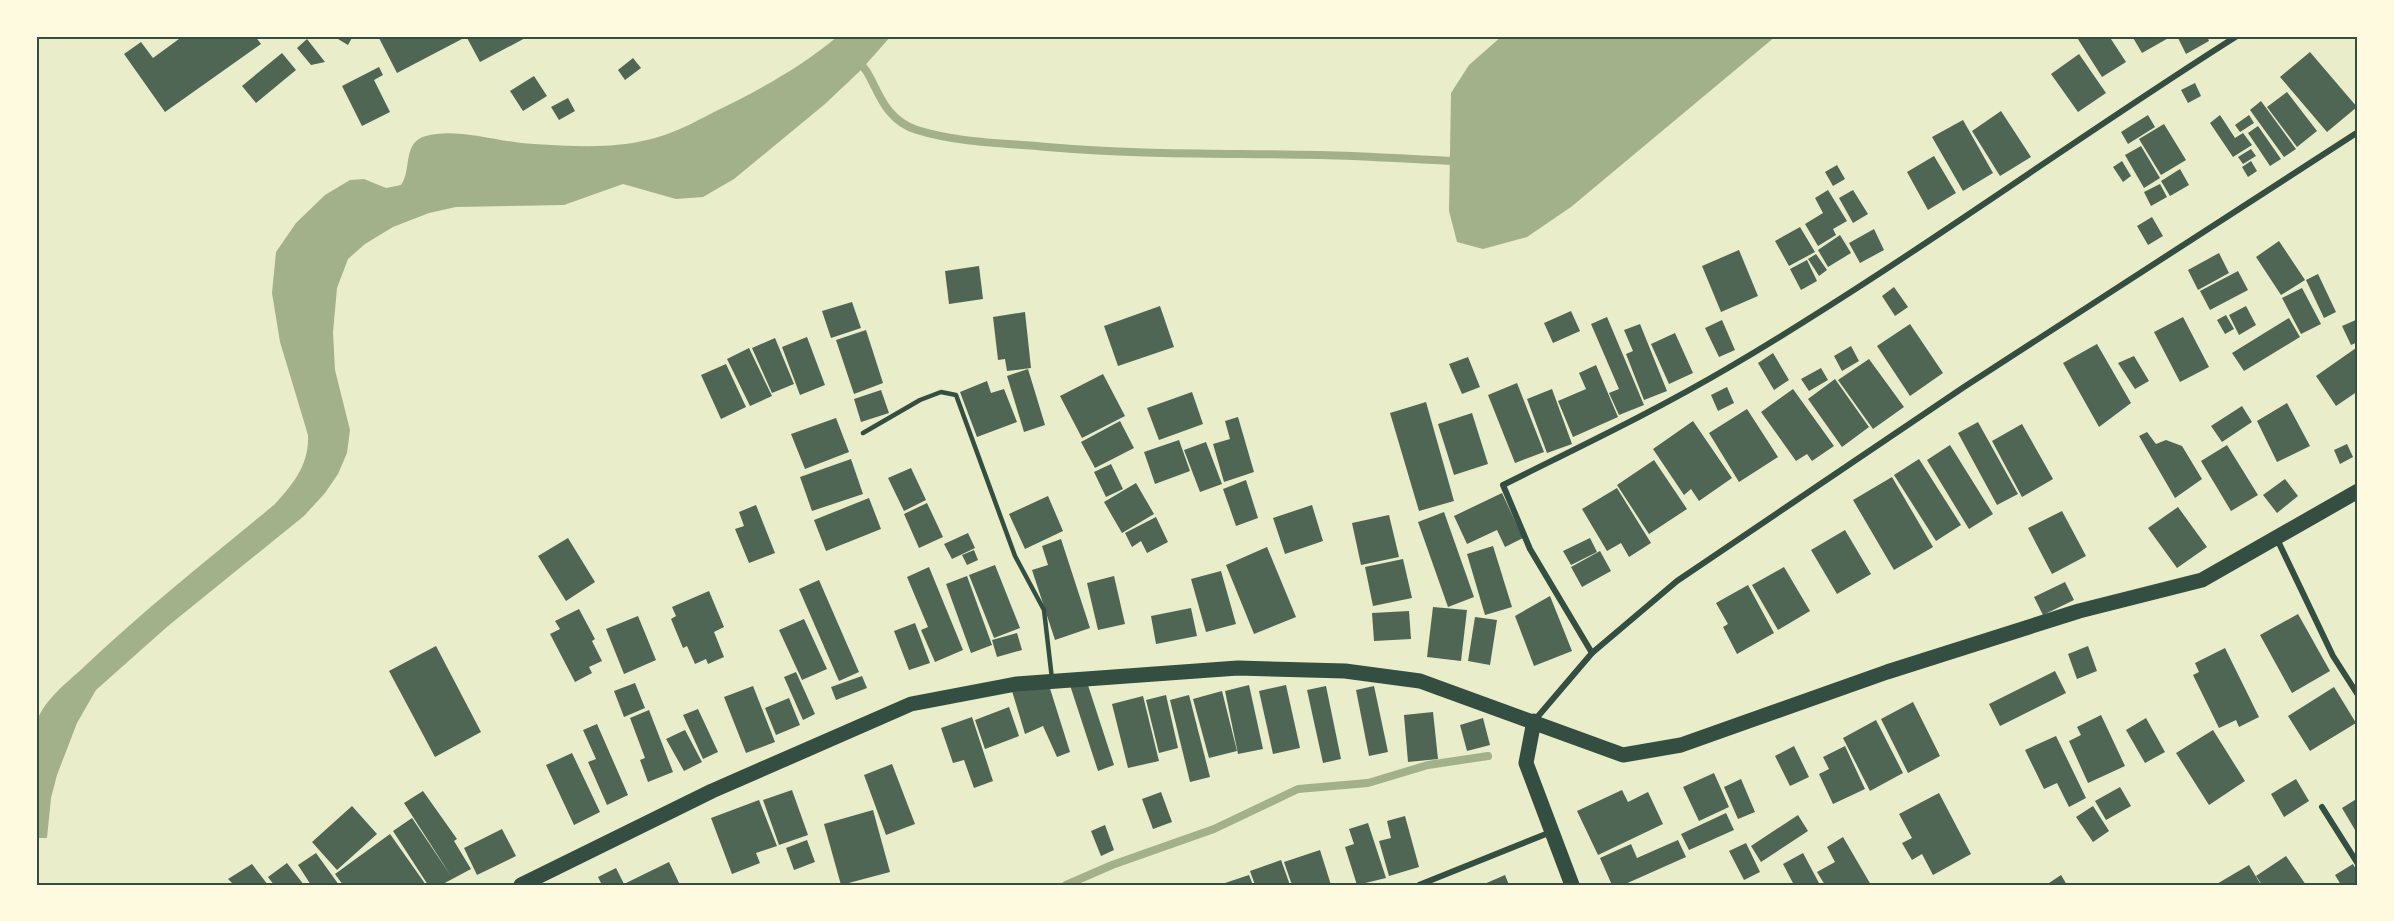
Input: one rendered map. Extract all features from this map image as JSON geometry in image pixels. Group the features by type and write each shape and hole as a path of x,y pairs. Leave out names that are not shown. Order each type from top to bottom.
{"main road":[{"path":"521,885 712,790 911,704 1016,684 1238,668 1345,671 1420,681 1623,755 1681,745 1887,672 2045,622 2202,580 2358,491"},
{"path":"1534,721 1526,763 1572,885"}],"street":[{"path":"1592,653 1530,549 1503,485 1641,417 1738,362 1853,290 2237,36"},
{"path":"1534,721 1592,653 1677,581 1964,387 2358,132"},
{"path":"2277,539 2333,656 2358,694"},
{"path":"2322,807 2358,864"},
{"path":"1419,885 1551,832"}],"lane":[{"path":"862,433 920,400 941,392 956,394 1015,556 1044,610 1052,682"}],"shaded area":[{"path":"838,36 891,36 861,70 825,104 734,179 703,197 676,199 623,184 564,205 456,207 429,213 393,227 365,244 348,259 337,288 333,332 335,370 350,430 347,453 338,474 325,493 304,516 168,626 96,690 77,723 57,775 51,798 47,838 36,838 36,724 44,707 64,685 132,623 275,504 294,481 303,464 308,446 308,435 280,342 272,293 276,252 296,223 325,195 350,180 364,179 386,188 401,185 410,150 418,139 426,136 451,133 521,143 577,146 619,145 647,140 682,128 763,87 809,58"},
{"path":"1502,36 1776,36 1571,207 1527,237 1483,249 1457,242 1449,211 1451,93 1469,65"}],"building":[{"path":"183,36 255,36 261,44 165,112 124,54 141,42 153,58"},
{"path":"333,36 353,36 348,45"},
{"path":"383,36 460,36 462,39 397,73 379,38"},
{"path":"466,36 529,36 480,62"},
{"path":"2076,36 2109,36 2126,62 2102,77"},
{"path":"2132,36 2172,36 2142,53"},
{"path":"2177,36 2207,36 2209,41 2186,54"},
{"path":"307,39 325,62 311,65 297,48"},
{"path":"2310,52 2357,107 2327,132 2280,77"},
{"path":"282,53 296,70 256,103 242,86"},
{"path":"2079,54 2106,93 2078,112 2051,74"},
{"path":"633,58 641,68 625,80 618,70"},
{"path":"379,67 383,75 374,80 390,112 362,126 342,86"},
{"path":"534,76 547,96 523,111 510,91"},
{"path":"2195,83 2201,96 2188,103 2181,90"},
{"path":"2287,92 2317,131 2297,147 2267,107"},
{"path":"568,98 575,111 559,120 551,107"},
{"path":"2261,101 2296,149 2284,157 2250,110"},
{"path":"2001,111 2031,157 2000,176 1972,131"},
{"path":"2148,115 2155,127 2128,144 2121,132"},
{"path":"2220,115 2235,138 2243,133 2252,145 2233,157 2210,123"},
{"path":"2249,115 2254,123 2240,132 2235,125"},
{"path":"1963,120 1993,173 1963,191 1932,137"},
{"path":"2164,124 2186,160 2161,175 2139,139"},
{"path":"2258,126 2281,159 2270,166 2248,133"},
{"path":"2141,146 2160,178 2144,188 2125,155"},
{"path":"2251,149 2256,156 2243,164 2238,157"},
{"path":"1934,156 1956,193 1928,210 1907,172"},
{"path":"2122,161 2131,176 2123,182 2113,167"},
{"path":"2251,161 2257,171 2248,177 2242,167"},
{"path":"1837,165 1845,179 1833,186 1825,172"},
{"path":"2180,169 2189,185 2170,196 2161,181"},
{"path":"2160,184 2167,197 2151,206 2144,192"},
{"path":"1828,190 1847,221 1833,229 1836,235 1818,246 1805,224 1823,213 1815,198"},
{"path":"1853,190 1868,214 1853,223 1839,198"},
{"path":"2152,217 2163,236 2148,245 2137,226"},
{"path":"1800,227 1815,252 1789,266 1775,241"},
{"path":"1874,229 1884,250 1860,263 1849,243"},
{"path":"1840,235 1851,253 1828,267 1818,250"},
{"path":"2279,241 2305,280 2281,295 2256,257"},
{"path":"1739,250 1758,296 1721,312 1702,266"},
{"path":"2219,253 2229,273 2198,290 2188,270"},
{"path":"1816,254 1827,270 1819,276 1808,259"},
{"path":"1807,260 1817,281 1801,290 1790,269"},
{"path":"979,266 983,299 949,304 945,271"},
{"path":"2238,271 2248,290 2210,310 2200,291"},
{"path":"2318,274 2336,312 2324,318 2306,280"},
{"path":"1894,287 1908,307 1895,316 1882,296"},
{"path":"2302,288 2321,324 2301,334 2282,298"},
{"path":"852,302 861,328 831,338 822,311"},
{"path":"1160,306 1174,347 1118,366 1104,326"},
{"path":"2246,306 2256,325 2239,335 2229,315"},
{"path":"1571,311 1580,331 1553,343 1544,323"},
{"path":"1025,312 1031,368 1007,371 1005,359 998,360 993,317"},
{"path":"2226,315 2234,329 2225,334 2217,320"},
{"path":"1607,317 1644,405 1619,415 1609,393 1619,389 1591,324"},
{"path":"2183,317 2209,367 2180,382 2154,332"},
{"path":"2289,318 2300,337 2244,371 2232,353"},
{"path":"2358,319 2358,342 2351,345 2342,326"},
{"path":"1722,320 1735,350 1719,357 1705,328"},
{"path":"1640,324 1667,391 1644,400 1626,354 1633,351 1624,330"},
{"path":"1910,324 1943,373 1910,396 1877,346"},
{"path":"866,330 883,383 854,394 836,340"},
{"path":"1675,333 1693,373 1669,384 1651,344"},
{"path":"807,337 825,385 800,395 782,347"},
{"path":"775,338 794,384 772,393 752,348"},
{"path":"2097,344 2131,403 2099,427 2063,363"},
{"path":"1851,346 1859,361 1842,371 1834,356"},
{"path":"749,348 772,396 750,406 727,359"},
{"path":"2356,348 2358,352 2358,391 2336,406 2316,376"},
{"path":"1773,353 1789,380 1774,390 1758,363"},
{"path":"2134,356 2149,381 2135,389 2118,363"},
{"path":"1468,357 1480,387 1462,394 1449,364"},
{"path":"1869,359 1904,407 1873,429 1838,380"},
{"path":"726,364 746,407 721,419 701,375"},
{"path":"1596,365 1618,417 1573,437 1558,401 1586,389 1579,373"},
{"path":"1821,368 1828,380 1809,391 1801,379"},
{"path":"1028,369 1045,425 1024,432 1007,376"},
{"path":"1103,374 1125,416 1082,438 1060,396"},
{"path":"1835,379 1869,427 1842,447 1808,399"},
{"path":"987,381 991,393 1004,389 1017,422 977,437 960,392"},
{"path":"1517,383 1544,452 1515,463 1488,395"},
{"path":"1727,387 1734,403 1718,411 1711,395"},
{"path":"1552,389 1572,444 1547,453 1527,399"},
{"path":"1793,389 1834,446 1812,461 1807,454 1796,461 1761,412"},
{"path":"881,390 889,413 861,422 854,399"},
{"path":"1192,392 1203,424 1159,440 1147,408"},
{"path":"1426,402 1454,501 1419,511 1390,413"},
{"path":"2287,403 2310,446 2277,462 2257,421"},
{"path":"2242,406 2252,422 2222,442 2211,426"},
{"path":"1747,409 1778,457 1739,482 1709,433"},
{"path":"1472,413 1488,464 1454,475 1438,424"},
{"path":"1238,417 1254,472 1224,482 1213,444 1230,439 1225,421"},
{"path":"836,418 849,452 805,469 791,434"},
{"path":"1120,421 1134,448 1095,468 1081,442"},
{"path":"1693,421 1732,478 1699,501 1691,489 1684,495 1653,449"},
{"path":"1978,422 2018,494 1997,505 1958,433"},
{"path":"2022,424 2053,479 2022,497 1992,441"},
{"path":"2147,432 2156,444 2166,440 2182,446 2202,479 2175,498 2139,436"},
{"path":"1179,440 1190,471 1155,484 1144,452"},
{"path":"1206,442 1222,484 1200,492 1184,450"},
{"path":"2347,444 2353,457 2340,464 2334,450"},
{"path":"1950,445 1993,514 1969,529 1927,460"},
{"path":"2227,445 2258,495 2231,511 2201,461"},
{"path":"851,459 863,494 812,511 800,477"},
{"path":"1919,459 1961,525 1936,541 1894,475"},
{"path":"1654,460 1687,509 1649,534 1617,485"},
{"path":"1111,464 1123,489 1106,497 1094,472"},
{"path":"911,468 926,500 904,511 888,478"},
{"path":"1892,477 1933,547 1894,570 1853,500"},
{"path":"2285,479 2298,496 2277,513 2263,495"},
{"path":"1246,480 1258,518 1236,526 1223,489"},
{"path":"1136,483 1154,514 1122,533 1104,502"},
{"path":"1617,488 1651,543 1629,557 1621,543 1607,551 1582,509"},
{"path":"1502,493 1523,538 1505,547 1497,530 1467,544 1454,516"},
{"path":"1048,496 1063,531 1025,549 1009,514"},
{"path":"869,498 881,529 826,551 814,520"},
{"path":"927,503 943,537 919,548 904,514"},
{"path":"756,505 775,553 749,563 735,529 744,526 739,512"},
{"path":"1312,505 1323,541 1285,554 1273,518"},
{"path":"2178,507 2207,547 2177,568 2148,528"},
{"path":"2062,511 2086,556 2052,574 2028,528"},
{"path":"1444,512 1474,597 1448,607 1418,522"},
{"path":"1389,515 1399,557 1361,565 1352,523"},
{"path":"1156,517 1168,542 1147,553 1141,541 1132,547 1125,533"},
{"path":"1845,530 1871,574 1837,594 1811,550"},
{"path":"968,533 975,548 952,559 944,544"},
{"path":"568,538 595,582 566,601 538,556"},
{"path":"1590,538 1597,552 1571,565 1563,551"},
{"path":"1061,539 1090,628 1055,640 1032,570 1048,565 1042,546"},
{"path":"1493,546 1512,607 1485,615 1467,554"},
{"path":"1267,547 1296,617 1254,634 1226,565"},
{"path":"974,550 978,560 967,565 962,555"},
{"path":"1600,551 1611,571 1582,587 1571,567"},
{"path":"1403,559 1412,598 1373,606 1365,567"},
{"path":"995,565 1020,628 994,638 969,575"},
{"path":"929,567 963,650 935,662 921,630 928,627 907,577"},
{"path":"1784,567 1810,611 1778,630 1752,585"},
{"path":"1221,571 1236,624 1206,632 1191,579"},
{"path":"967,576 992,645 971,653 946,584"},
{"path":"1114,576 1125,624 1098,630 1087,583"},
{"path":"819,580 859,672 839,681 799,589"},
{"path":"2065,582 2074,600 2043,615 2034,597"},
{"path":"1748,585 1774,633 1737,654 1723,627 1728,624 1716,603"},
{"path":"709,591 724,627 714,632 724,657 708,664 706,659 695,664 687,646 683,648 671,619 676,616 672,607"},
{"path":"1550,596 1572,651 1534,666 1515,616"},
{"path":"1433,607 1467,610 1461,661 1427,657"},
{"path":"1191,608 1197,636 1156,644 1151,616"},
{"path":"579,609 595,639 592,641 602,661 589,667 592,673 575,682 550,634 560,629 555,621"},
{"path":"1409,611 1411,639 1374,641 1372,613"},
{"path":"2298,614 2330,671 2292,693 2260,635"},
{"path":"638,616 656,660 624,674 606,629"},
{"path":"1475,617 1497,620 1490,665 1468,661"},
{"path":"804,619 827,669 802,680 779,630"},
{"path":"915,623 930,663 909,670 894,631"},
{"path":"1017,633 1022,650 997,657 992,640"},
{"path":"436,646 481,732 435,757 389,671"},
{"path":"2088,646 2097,671 2077,679 2068,654"},
{"path":"2225,648 2259,717 2239,727 2236,720 2219,728 2193,675 2199,672 2195,663"},
{"path":"2055,671 2066,693 2000,726 1989,704"},
{"path":"796,672 815,714 803,720 784,677"},
{"path":"1084,673 1114,765 1098,771 1068,679"},
{"path":"862,676 867,688 836,700 831,687"},
{"path":"1047,679 1070,752 1057,757 1043,726 1025,734 1012,691"},
{"path":"635,683 645,708 624,717 614,691"},
{"path":"1249,685 1263,749 1238,754 1225,691"},
{"path":"1286,685 1300,748 1273,754 1259,691"},
{"path":"753,686 775,742 746,753 724,697"},
{"path":"1326,686 1341,759 1323,763 1307,690"},
{"path":"1374,686 1388,752 1369,756 1356,690"},
{"path":"2334,687 2356,723 2310,751 2288,716"},
{"path":"1222,691 1237,751 1209,758 1193,699"},
{"path":"1166,695 1178,748 1159,753 1146,700"},
{"path":"1189,695 1210,777 1190,782 1170,700"},
{"path":"1143,696 1159,761 1128,768 1112,704"},
{"path":"789,698 800,725 776,735 765,708"},
{"path":"1913,702 1940,756 1908,773 1881,719"},
{"path":"1009,707 1019,736 985,749 975,720"},
{"path":"698,709 718,752 703,759 683,715"},
{"path":"649,710 673,772 648,782 640,760 645,758 630,718"},
{"path":"1433,712 1438,759 1408,762 1404,715"},
{"path":"2101,715 2125,766 2088,783 2069,741 2081,735 2077,727"},
{"path":"972,717 993,781 974,788 964,760 953,763 941,728"},
{"path":"1483,718 1490,745 1467,751 1460,725"},
{"path":"2146,718 2165,752 2145,763 2126,730"},
{"path":"1876,720 1903,773 1870,791 1843,738"},
{"path":"597,724 628,795 607,805 588,762 596,759 583,730"},
{"path":"685,730 702,762 684,771 666,739"},
{"path":"2213,730 2245,781 2209,805 2176,753"},
{"path":"2056,736 2086,798 2069,807 2057,783 2044,789 2025,750"},
{"path":"1794,746 1809,777 1790,786 1775,756"},
{"path":"1845,746 1865,789 1833,804 1819,774 1829,769 1823,757"},
{"path":"572,753 600,812 574,825 546,765"},
{"path":"892,764 915,824 886,835 864,775"},
{"path":"1714,773 1729,807 1699,821 1683,787"},
{"path":"1741,779 1755,812 1738,819 1724,787"},
{"path":"2296,779 2309,801 2284,817 2271,794"},
{"path":"2120,787 2131,806 2106,820 2095,801"},
{"path":"792,790 808,835 779,845 763,800"},
{"path":"1622,790 1628,802 1648,792 1663,824 1598,855 1577,811"},
{"path":"423,791 457,839 454,841 471,869 441,885 428,885 393,831 412,818 451,876 404,803"},
{"path":"1161,792 1172,822 1153,829 1142,799"},
{"path":"1939,793 1971,854 1933,875 1922,854 1912,860 1902,843 1912,838 1899,814"},
{"path":"2358,798 2358,835 2342,808"},
{"path":"759,800 777,846 756,853 760,863 732,874 711,818"},
{"path":"352,806 377,834 337,870 312,842"},
{"path":"2093,806 2109,831 2093,842 2076,817"},
{"path":"873,810 890,872 841,885 824,824"},
{"path":"1726,813 1734,830 1689,850 1681,834"},
{"path":"1798,815 1808,831 1761,862 1751,846"},
{"path":"1405,816 1419,867 1389,876 1379,841 1391,838 1387,821"},
{"path":"1368,823 1386,878 1357,885 1345,847 1354,844 1349,829"},
{"path":"1105,825 1114,850 1101,856 1091,831"},
{"path":"502,829 516,856 477,875 464,848"},
{"path":"390,834 426,885 343,885 335,874"},
{"path":"1843,837 1871,885 1825,885 1817,872 1835,862 1827,847"},
{"path":"807,840 815,862 794,870 786,848"},
{"path":"1678,840 1686,857 1623,885 1612,885 1600,858 1631,844 1637,858"},
{"path":"1746,843 1760,872 1744,880 1729,851"},
{"path":"1320,850 1331,885 1292,885 1284,862"},
{"path":"316,853 339,885 311,885 298,865"},
{"path":"1803,853 1820,885 1794,885 1783,864"},
{"path":"2286,856 2306,885 2262,885 2256,876"},
{"path":"1281,860 1290,885 1255,885 1250,871"},
{"path":"669,862 680,885 602,885 598,877 616,868 624,884"},
{"path":"287,863 304,885 274,885 268,877"},
{"path":"252,864 268,885 234,885 228,879"},
{"path":"2353,864 2358,873 2358,885 2341,885 2335,875"},
{"path":"2249,865 2261,885 2215,885"},
{"path":"1249,875 1253,885 1225,885 1225,883"},
{"path":"1505,875 1509,885 1482,885"},
{"path":"2061,875 2067,885 2046,885"}],"waterway":[{"path":"856,62 863,66 885,105 903,124 949,138 1081,150 1336,155 1451,161"},
{"path":"1066,885 1112,865 1214,829 1298,789 1368,783 1428,765 1488,756"}]}
